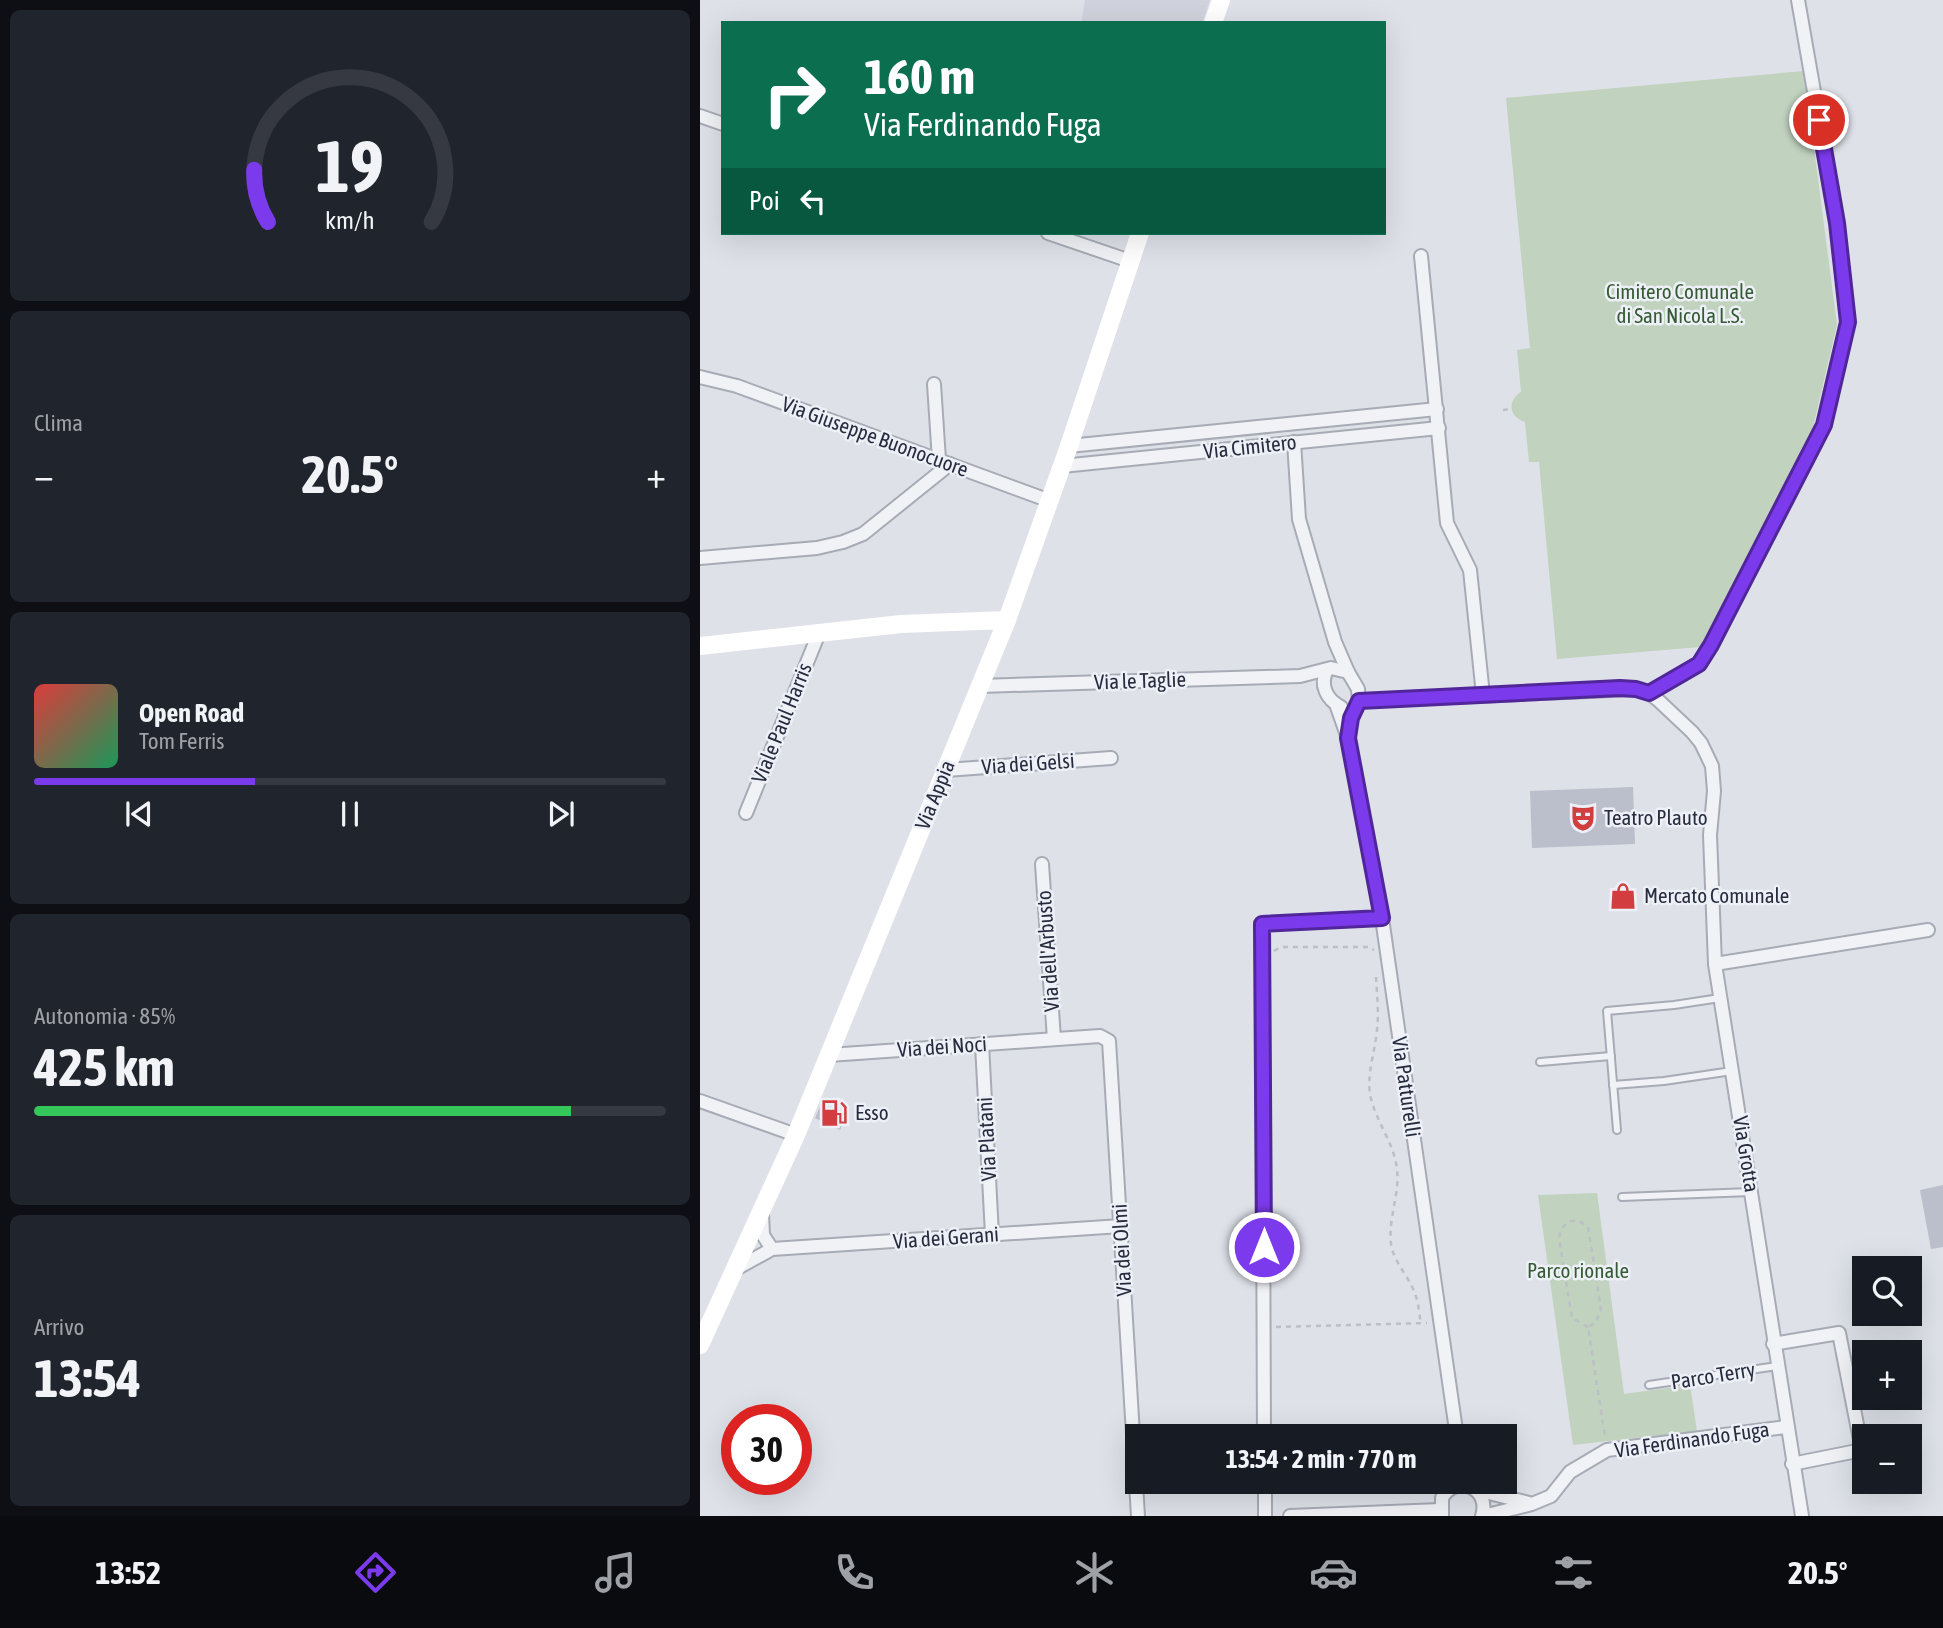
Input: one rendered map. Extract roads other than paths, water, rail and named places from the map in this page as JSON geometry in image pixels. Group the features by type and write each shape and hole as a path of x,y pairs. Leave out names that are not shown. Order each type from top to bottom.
{"street":[{"path":"1214,21 1221,0"},
{"path":"1336,704 1346,708 1357,698 1396,699 1620,688 1649,693 1699,664 1824,425 1848,322 1837,223 1798,0"},
{"path":"700,116 721,123"},
{"path":"1054,235 1130,261"},
{"name":"Via Appia","path":"700,1345 796,1136 1007,621 1139,235"},
{"path":"1421,256 1447,523 1470,570 1483,695"},
{"name":"Via Giuseppe Buonocuore","path":"700,377 737,386 1050,500"},
{"path":"700,558 817,548 844,542 863,534 944,462 934,384"},
{"name":"Via Cimitero","path":"1069,446 1437,409"},
{"name":"Via Cimitero","path":"1062,466 1438,428"},
{"path":"1294,442 1299,519 1335,642 1357,698"},
{"name":"Viale Paul Harris","path":"700,646 901,624 1007,621"},
{"name":"Viale Paul Harris","path":"746,813 819,633"},
{"path":"1324,685 1324,675 1329,669 1335,642"},
{"path":"1329,669 1348,672"},
{"name":"Via le Taglie","path":"980,686 1300,676 1329,669"},
{"name":"Via le Taglie","path":"1300,676 1324,685"},
{"name":"Via Patturelli","path":"1324,685 1329,698 1336,704 1348,738 1382,918 1455,1424"},
{"name":"Via Grotta","path":"1649,693 1696,737 1712,766 1714,791 1710,835 1715,964 1802,1516"},
{"name":"Via Patturelli","path":"1348,738 1357,698"},
{"name":"Via dei Gelsi","path":"946,770 1111,758"},
{"name":"Via dell'Arbusto","path":"1042,864 1054,1039"},
{"path":"1265,1424 1262,924 1382,918"},
{"path":"1715,964 1928,930"},
{"name":"Via dei Olmi","path":"1054,1039 1100,1036 1109,1041 1138,1516"},
{"name":"Via dei Noci","path":"829,1055 1054,1039"},
{"name":"Via Platani","path":"982,1044 992,1235"},
{"path":"700,1101 796,1136"},
{"path":"762,1211 763,1235 772,1250"},
{"name":"Via dei Gerani","path":"734,1271 772,1250 1121,1226"},
{"path":"1773,1344 1839,1333 1862,1450 1792,1464"},
{"name":"Via Ferdinando Fuga","path":"1478,1494 1484,1503 1482,1516 1532,1504 1551,1496 1570,1472 1606,1450 1786,1427"},
{"path":"1265,1494 1265,1516"},
{"path":"1290,1516 1441,1513 1441,1498 1445,1494"},
{"path":"1499,1494 1532,1504"}],"lane":[{"path":"1617,1130 1607,1011 1720,998"},
{"path":"1540,1062 1611,1056"},
{"path":"1614,1085 1732,1071"},
{"path":"1622,1197 1752,1191"},
{"name":"Parco Terry","path":"1649,1385 1777,1366"}],"place":[{"name":"Teatro Plauto","path":"1583,818"},
{"name":"Mercato Comunale","path":"1623,896"},
{"name":"Esso","path":"834,1113"}],"park label":[{"name":"Cimitero Comunale di San Nicola L.S.","path":"1680,304"},
{"name":"Parco rionale","path":"1578,1271"}]}
